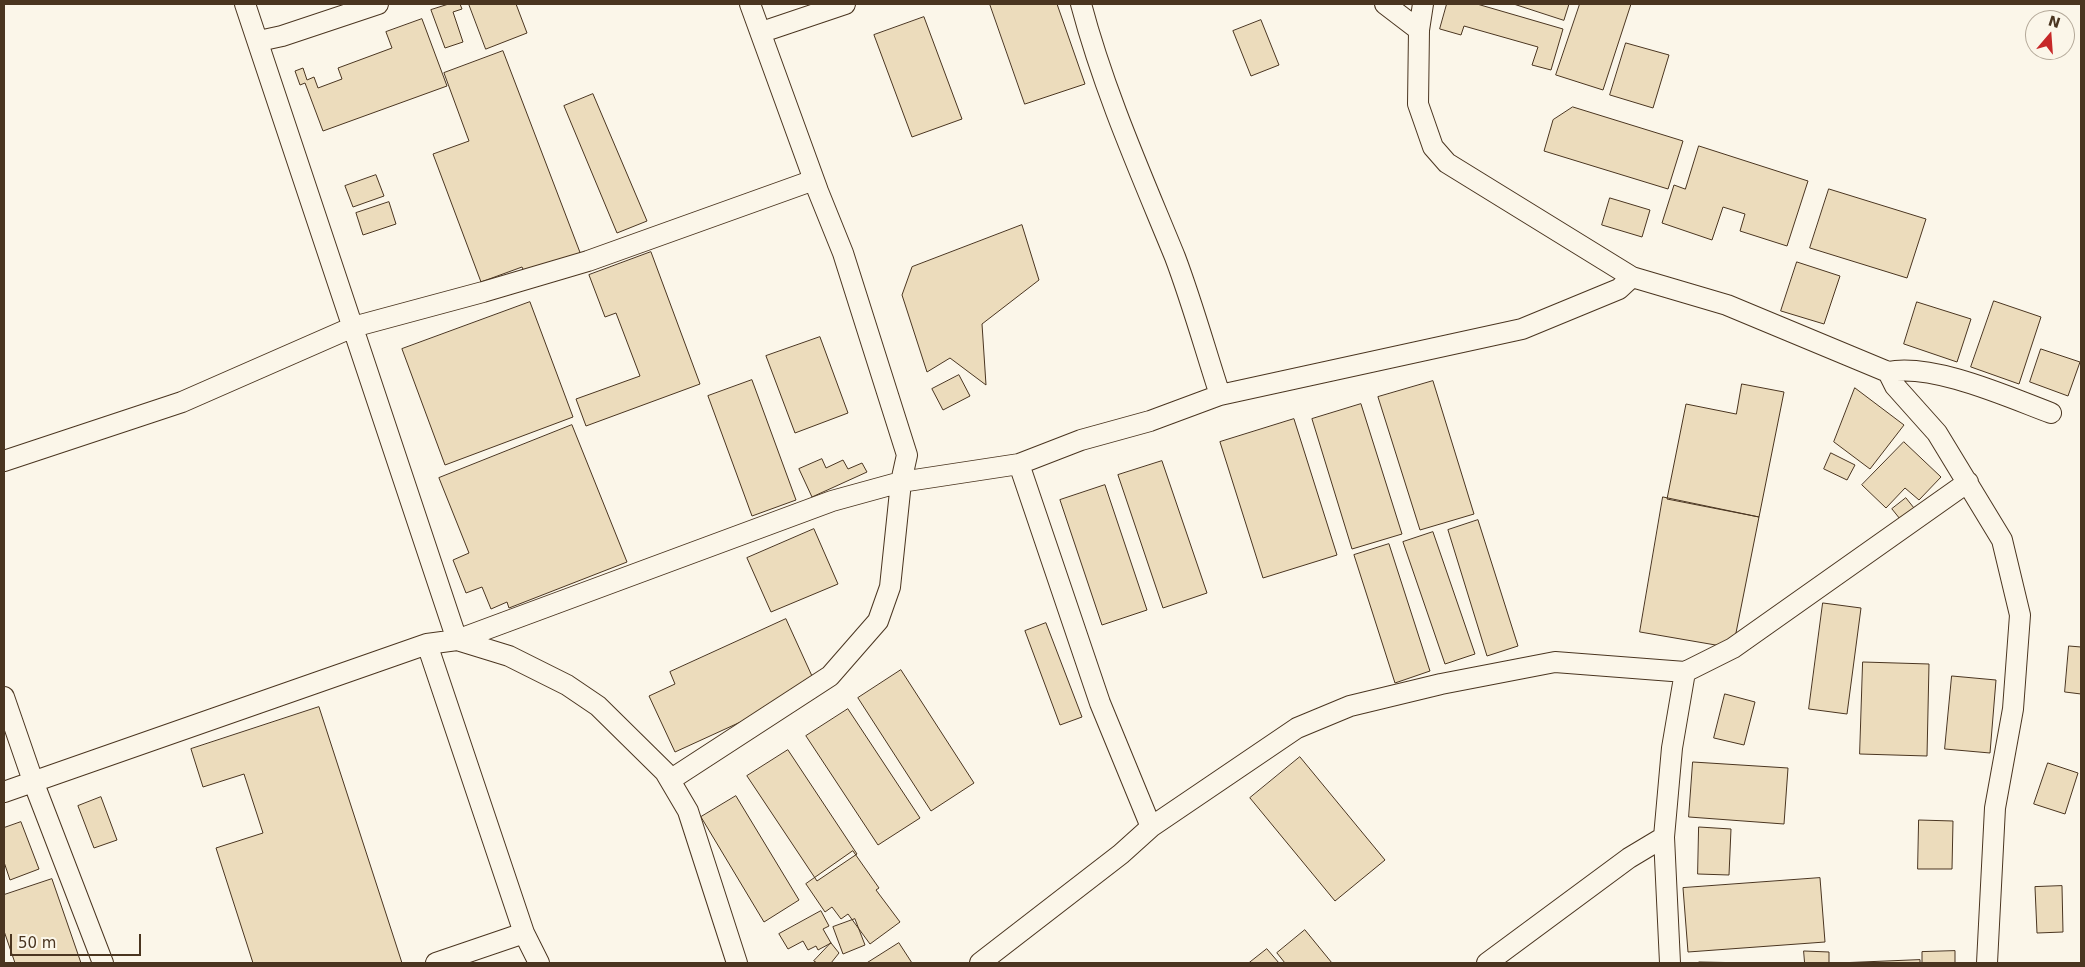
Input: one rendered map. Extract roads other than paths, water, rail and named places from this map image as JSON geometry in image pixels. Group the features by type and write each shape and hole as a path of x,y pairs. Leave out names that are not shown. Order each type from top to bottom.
{"street":[{"path":"245,4 259,41 457,640"},
{"path":"259,41 282,36 378,4"},
{"path":"670,780 830,676 878,621 890,587 901,482 907,455 844,253 814,180 762,32 750,4"},
{"path":"762,32 844,4"},
{"path":"1081,4 1113,103 1145,188 1175,259 1220,395"},
{"path":"1384,4 1419,30"},
{"path":"1423,4 1419,30 1418,104 1433,147 1446,163 1632,277 1727,305 1888,372 1902,369 1952,378 2052,413"},
{"path":"4,461 182,402 353,327 484,292 588,261 814,180"},
{"path":"4,792 426,644 457,640 832,501 901,482 1019,464 1081,440 1150,421 1220,395 1522,329 1619,289 1632,277"},
{"path":"1888,372 1895,386 1937,433 2002,540 2020,615 2013,709 1995,808 1987,963"},
{"path":"1019,464 1100,703 1151,827"},
{"path":"980,963 1121,854 1151,827 1297,728 1350,706 1441,684 1555,662 1685,672 1734,648 1968,482"},
{"path":"457,640 509,656 567,685 598,706 666,772 688,811 736,963"},
{"path":"426,644 524,933 539,963"},
{"path":"1670,963 1664,837 1672,748 1685,672"},
{"path":"4,697 33,781 103,963"},
{"path":"1487,963 1629,858 1664,837"},
{"path":"436,963 524,933"}]}
